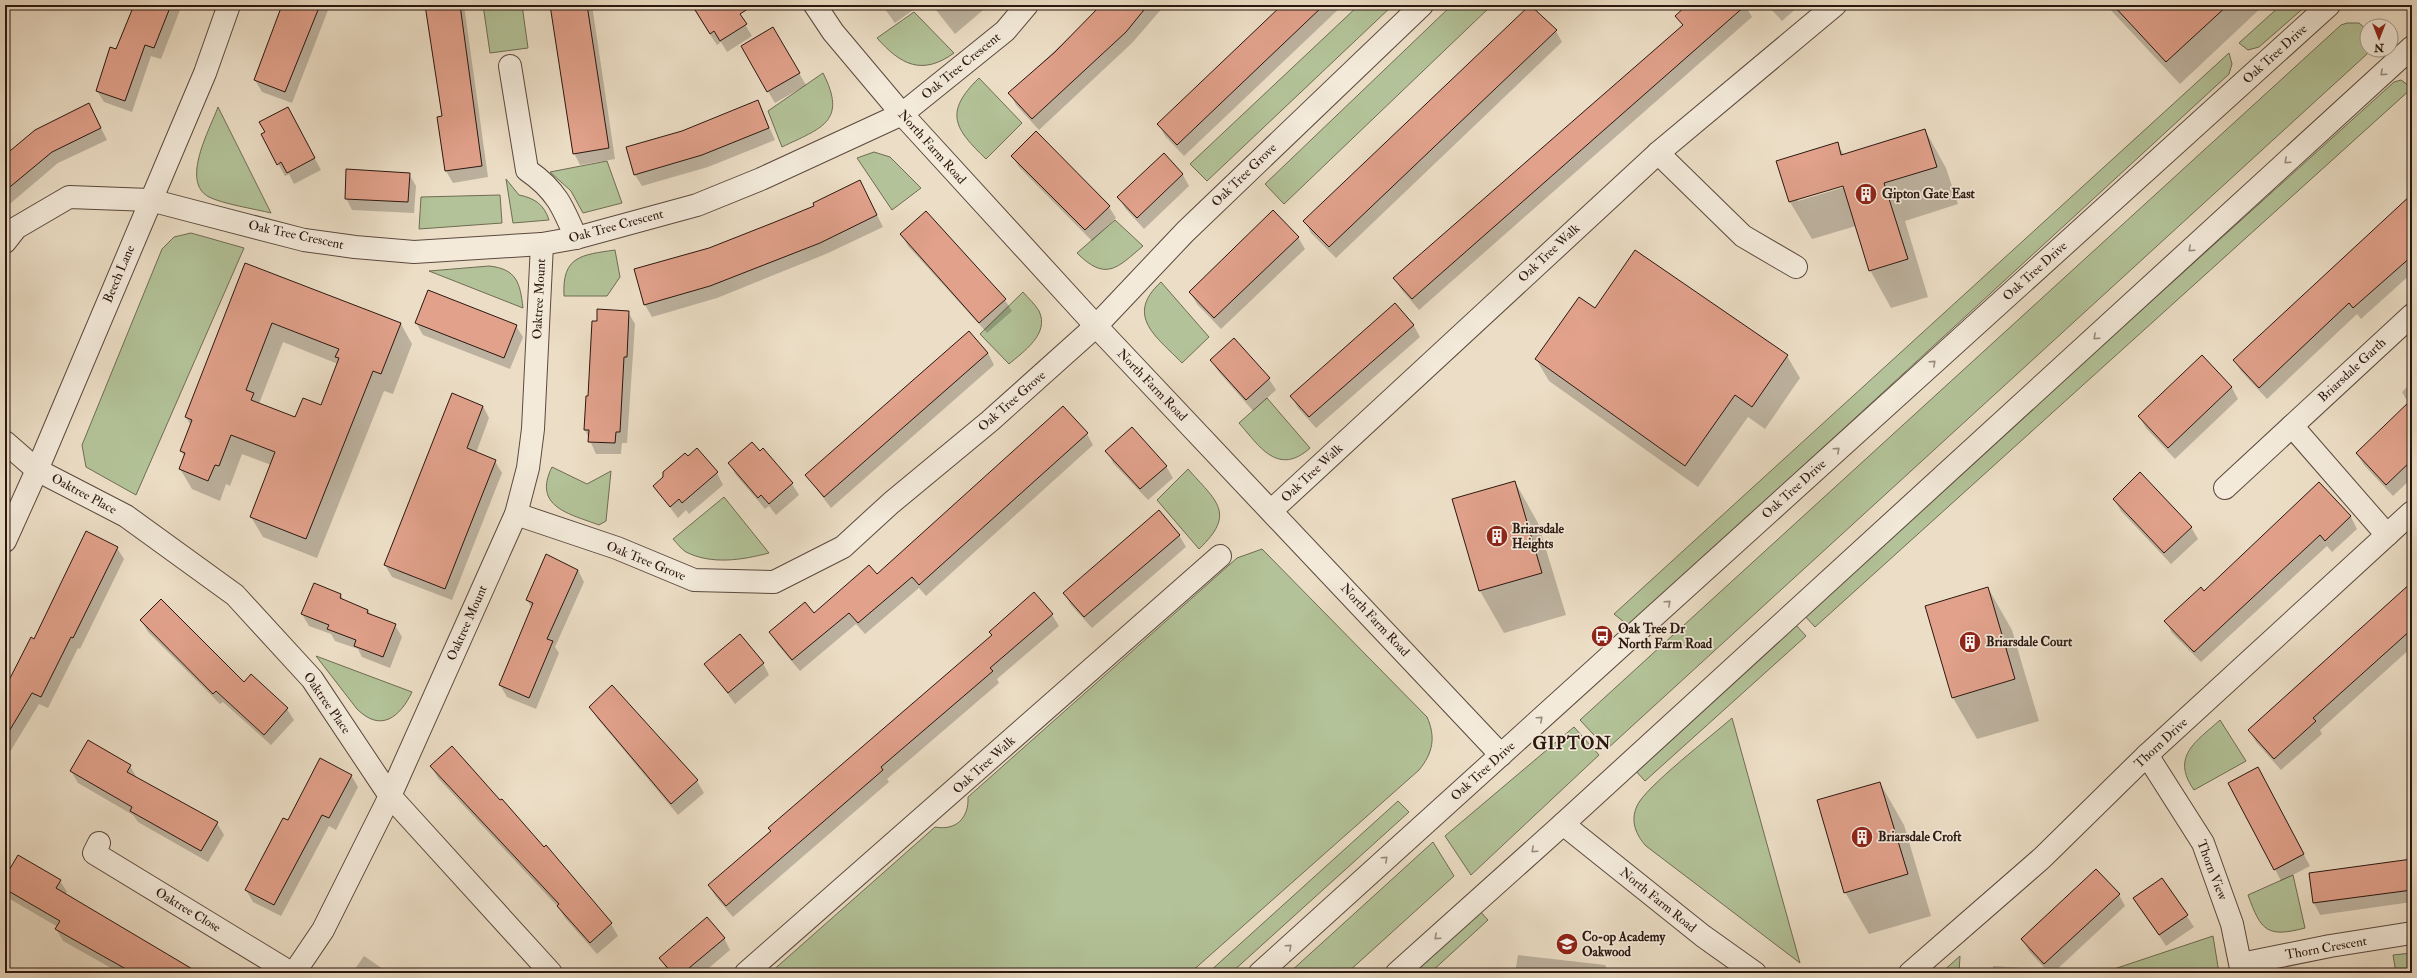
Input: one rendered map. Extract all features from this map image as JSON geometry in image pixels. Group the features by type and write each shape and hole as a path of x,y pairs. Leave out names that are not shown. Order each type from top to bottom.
{"street":[{"name":"Beech Lane","path":"5,541 37,470 205,73 229,5"},
{"name":"North Farm Road","path":"815,5 833,32 902,114 1096,326 1272,510 1501,754"},
{"name":"Oak Tree Crescent","path":"5,242 16,228 69,197 150,200 304,240 355,247 414,252 542,244 576,238 697,205 761,179 902,114 1005,31 1027,5"},
{"name":"Oak Tree Grove","path":"516,514 617,548 694,580 774,582 843,547 891,503 990,421 1096,326 1184,232 1422,5"},
{"name":"Oak Tree Walk","path":"1272,510 1658,153 1834,5"},
{"name":"Oak Tree Drive","path":"1260,973 2329,5"},
{"path":"1396,973 1563,824 2412,47"},
{"path":"510,66 527,170 546,183 566,213 576,238"},
{"path":"1658,153 1743,236 1796,267"},
{"name":"Oaktree Mount","path":"292,973 323,930 390,796 516,514 528,468 533,429 542,244"},
{"name":"Briarsdale Garth","path":"2224,488 2412,315"},
{"path":"2292,426 2388,535"},
{"name":"Oaktree Place","path":"5,442 37,470 126,516 235,595 312,679 390,796 551,973"},
{"name":"Thorn Drive","path":"1910,973 2042,858 2147,754 2412,512"},
{"name":"Oak Tree Walk","path":"746,973 1220,556"},
{"name":"Thorn View","path":"2147,754 2203,843 2232,924 2242,968"},
{"name":"North Farm Road","path":"1563,824 1703,936 1755,973"},
{"name":"Oaktree Close","path":"99,843 94,853 292,973"},
{"name":"Thorn Crescent","path":"2242,968 2330,946 2412,933"}],"green space":[{"path":"483,5 522,5 528,48 490,53"},
{"path":"1359,5 1393,5 1207,181 1190,164"},
{"path":"1452,5 1492,5 1284,204 1265,184"},
{"path":"2281,5 2307,5 2259,47 2248,50 2239,43"},
{"path":"914,12 954,53 932,64 912,64 903,61 877,38"},
{"path":"2347,23 2359,23 2359,58 2363,58 1607,749 1580,720 2341,25"},
{"path":"2229,53 2232,64 2229,74 1629,626 1614,614"},
{"path":"823,73 830,89 833,103 831,113 819,128 782,147 768,111"},
{"path":"979,78 1022,123 986,159 967,139 957,120 957,111 961,101 968,90"},
{"path":"2401,80 2412,88 1815,627 1804,615 2394,82"},
{"path":"218,107 271,213 215,200 201,190 197,180 197,168 204,141"},
{"path":"874,152 890,157 921,188 892,210 857,158"},
{"path":"607,161 622,203 583,213 571,191 550,172"},
{"path":"506,179 519,195 534,200 538,203 547,214 549,220 513,223"},
{"path":"500,195 502,223 419,229 421,197"},
{"path":"1115,220 1143,246 1118,266 1111,269 1096,267 1087,262 1077,253"},
{"path":"191,233 244,248 136,495 86,467 82,445 162,249 174,237"},
{"path":"615,250 620,277 607,296 564,296 564,283 566,273 570,265 583,256"},
{"path":"489,266 506,270 511,274 518,285 523,308 429,271"},
{"path":"1161,282 1209,337 1182,363 1155,335 1148,326 1145,316 1145,305 1150,294"},
{"path":"1023,292 1039,311 1041,327 1038,335 1028,348 1009,364 980,334"},
{"path":"1267,398 1310,448 1299,456 1288,460 1279,459 1270,455 1254,441 1239,423"},
{"path":"552,467 587,484 611,471 606,521 599,525 577,517 557,507 550,500 547,491 547,481"},
{"path":"1188,469 1214,499 1220,516 1211,537 1199,549 1157,500"},
{"path":"724,497 769,553 738,559 706,559 686,552 673,539"},
{"path":"1262,549 1427,717 1432,731 1432,745 1424,764 1419,770 1190,973 770,973 935,827 949,827 960,821 964,817 966,811 968,797 1237,558"},
{"path":"1794,623 1806,636 1645,781 1633,768"},
{"path":"316,656 412,692 402,709 396,715 382,721 374,720 357,709"},
{"path":"1732,718 1800,963 1646,846 1639,837 1635,828 1635,812 1642,798 1665,775"},
{"path":"2220,720 2246,761 2194,790 2187,778 2185,768 2186,758 2189,750 2195,742"},
{"path":"1574,727 1599,755 1471,875 1445,836"},
{"path":"1398,801 1409,812 1231,973 1208,973"},
{"path":"1433,842 1454,876 1347,973 1289,973"},
{"path":"2293,875 2305,928 2282,932 2267,929 2257,917 2248,895"},
{"path":"1478,909 1488,920 1430,973 1408,973"},
{"path":"2213,936 2219,973 2102,973"},
{"path":"2412,953 2412,973 2396,973 2393,955"},
{"path":"1960,956 1959,973 1941,973"}],"building":[{"path":"134,5 171,5 154,48 145,45 125,101 96,91 110,47 116,49"},
{"path":"282,5 320,5 285,92 254,80"},
{"path":"425,5 460,5 482,166 445,171 437,117 442,116"},
{"path":"550,5 587,5 609,148 573,154"},
{"path":"692,5 754,5 740,14 747,24 720,41 714,31 710,34"},
{"path":"1101,5 1148,5 1126,32 1032,119 1008,93 1055,52"},
{"path":"1282,5 1324,5 1177,145 1157,124"},
{"path":"1530,5 1557,30 1329,247 1303,221"},
{"path":"1687,5 1746,5 1412,299 1393,278 1683,25 1675,16"},
{"path":"2113,5 2228,5 2166,62"},
{"path":"773,27 800,73 767,92 741,46"},
{"path":"758,100 769,128 702,155 634,175 626,147 682,131"},
{"path":"89,103 101,128 52,152 5,191 5,155 35,130"},
{"path":"288,107 315,158 287,173 281,162 277,165 261,134 265,132 259,122"},
{"name":"Gipton Gate East","path":"1925,129 1937,167 1884,183 1908,259 1869,271 1843,186 1789,202 1776,161 1838,142 1841,155"},
{"path":"1036,131 1110,206 1085,230 1011,156"},
{"path":"1164,153 1183,174 1137,218 1117,197"},
{"path":"346,169 410,173 408,202 345,199"},
{"path":"860,180 877,215 820,243 710,286 644,305 634,269 709,248 814,206 813,203"},
{"path":"2412,194 2412,256 2353,308 2349,303 2259,388 2233,360"},
{"path":"1273,210 1299,237 1214,318 1189,292"},
{"path":"926,211 1006,299 979,323 900,234"},
{"path":"1635,250 1788,355 1752,407 1735,395 1685,466 1535,359 1579,297 1595,308"},
{"path":"245,263 401,323 381,374 373,371 306,539 250,517 275,452 231,435 219,466 215,465 208,481 179,469 185,453 180,451 192,420 185,417","holes":["272,323 339,349 335,357 339,358 321,405 303,398 295,417 251,400 254,393 246,390"]},
{"path":"428,290 517,325 504,358 415,323"},
{"path":"1395,303 1414,325 1309,417 1290,396"},
{"path":"597,309 629,311 627,357 624,357 620,432 616,432 615,443 588,442 589,430 584,430 586,396 588,396 592,321 597,321"},
{"path":"969,331 988,353 824,497 805,475"},
{"path":"1234,338 1270,378 1246,400 1210,360"},
{"path":"2202,355 2232,387 2168,448 2138,416"},
{"path":"452,393 483,406 467,448 496,460 445,589 384,565"},
{"path":"2412,399 2412,460 2386,485 2356,453"},
{"path":"1063,406 1088,433 919,585 912,577 858,623 849,613 792,660 769,632 805,602 814,613 869,565 877,574"},
{"path":"1132,427 1167,466 1140,489 1105,451"},
{"path":"752,442 760,451 763,448 793,483 769,504 761,495 758,498 728,463"},
{"path":"697,448 718,472 682,503 679,499 670,507 653,486 663,477 663,472 685,453 688,456"},
{"path":"2140,472 2192,527 2164,553 2113,499"},
{"name":"Briarsdale Heights","path":"1515,481 1542,573 1479,591 1452,499"},
{"path":"2319,482 2351,516 2325,541 2320,535 2194,652 2164,621 2201,587 2204,591"},
{"path":"1159,510 1180,535 1084,617 1063,593"},
{"path":"86,531 118,547 73,638 71,637 41,697 32,693 5,738 5,688 31,637 34,639"},
{"path":"546,554 578,570 547,639 553,641 529,698 499,685 533,603 526,600"},
{"path":"2412,582 2412,629 2313,718 2316,721 2274,759 2248,730"},
{"path":"314,583 341,594 340,598 368,610 367,613 396,624 383,657 354,646 356,640 327,629 329,625 301,614"},
{"name":"Briarsdale Court","path":"1988,587 2015,679 1952,698 1925,606"},
{"path":"1034,592 1053,614 990,668 993,671 881,767 883,770 726,906 708,885 771,831 768,828 992,635 989,632"},
{"path":"161,599 244,682 251,674 288,708 264,735 216,691 213,694 140,620"},
{"path":"740,634 764,663 728,693 704,664"},
{"path":"612,685 698,780 671,804 589,707"},
{"path":"88,740 131,765 127,772 218,822 201,851 130,811 132,807 70,771"},
{"path":"452,746 500,800 502,799 544,847 546,845 612,923 590,943 557,906 559,904 430,766"},
{"path":"320,758 352,775 329,818 322,815 274,905 245,890 283,818 288,820"},
{"path":"2258,767 2304,854 2274,870 2228,783"},
{"name":"Briarsdale Croft","path":"1880,782 1908,874 1844,893 1817,800"},
{"path":"18,855 61,880 56,888 199,973 133,973 55,929 60,921 5,889 5,877"},
{"path":"2412,859 2412,890 2313,903 2309,873"},
{"path":"2096,869 2120,894 2044,964 2021,939"},
{"path":"2162,878 2188,915 2159,935 2133,898"},
{"path":"707,917 725,938 683,973 672,973 659,958"}],"place":[{"name":"Gipton Gate East","path":"1866,194"},
{"name":"Briarsdale Heights","path":"1497,536"},
{"name":"Oak Tree Dr North Farm Road","path":"1602,636"},
{"name":"Briarsdale Court","path":"1970,642"},
{"name":"Briarsdale Croft","path":"1862,837"},
{"name":"Co-op Academy Oakwood","path":"1567,944"}],"district":[{"name":"GIPTON","path":"1572,743"}]}
